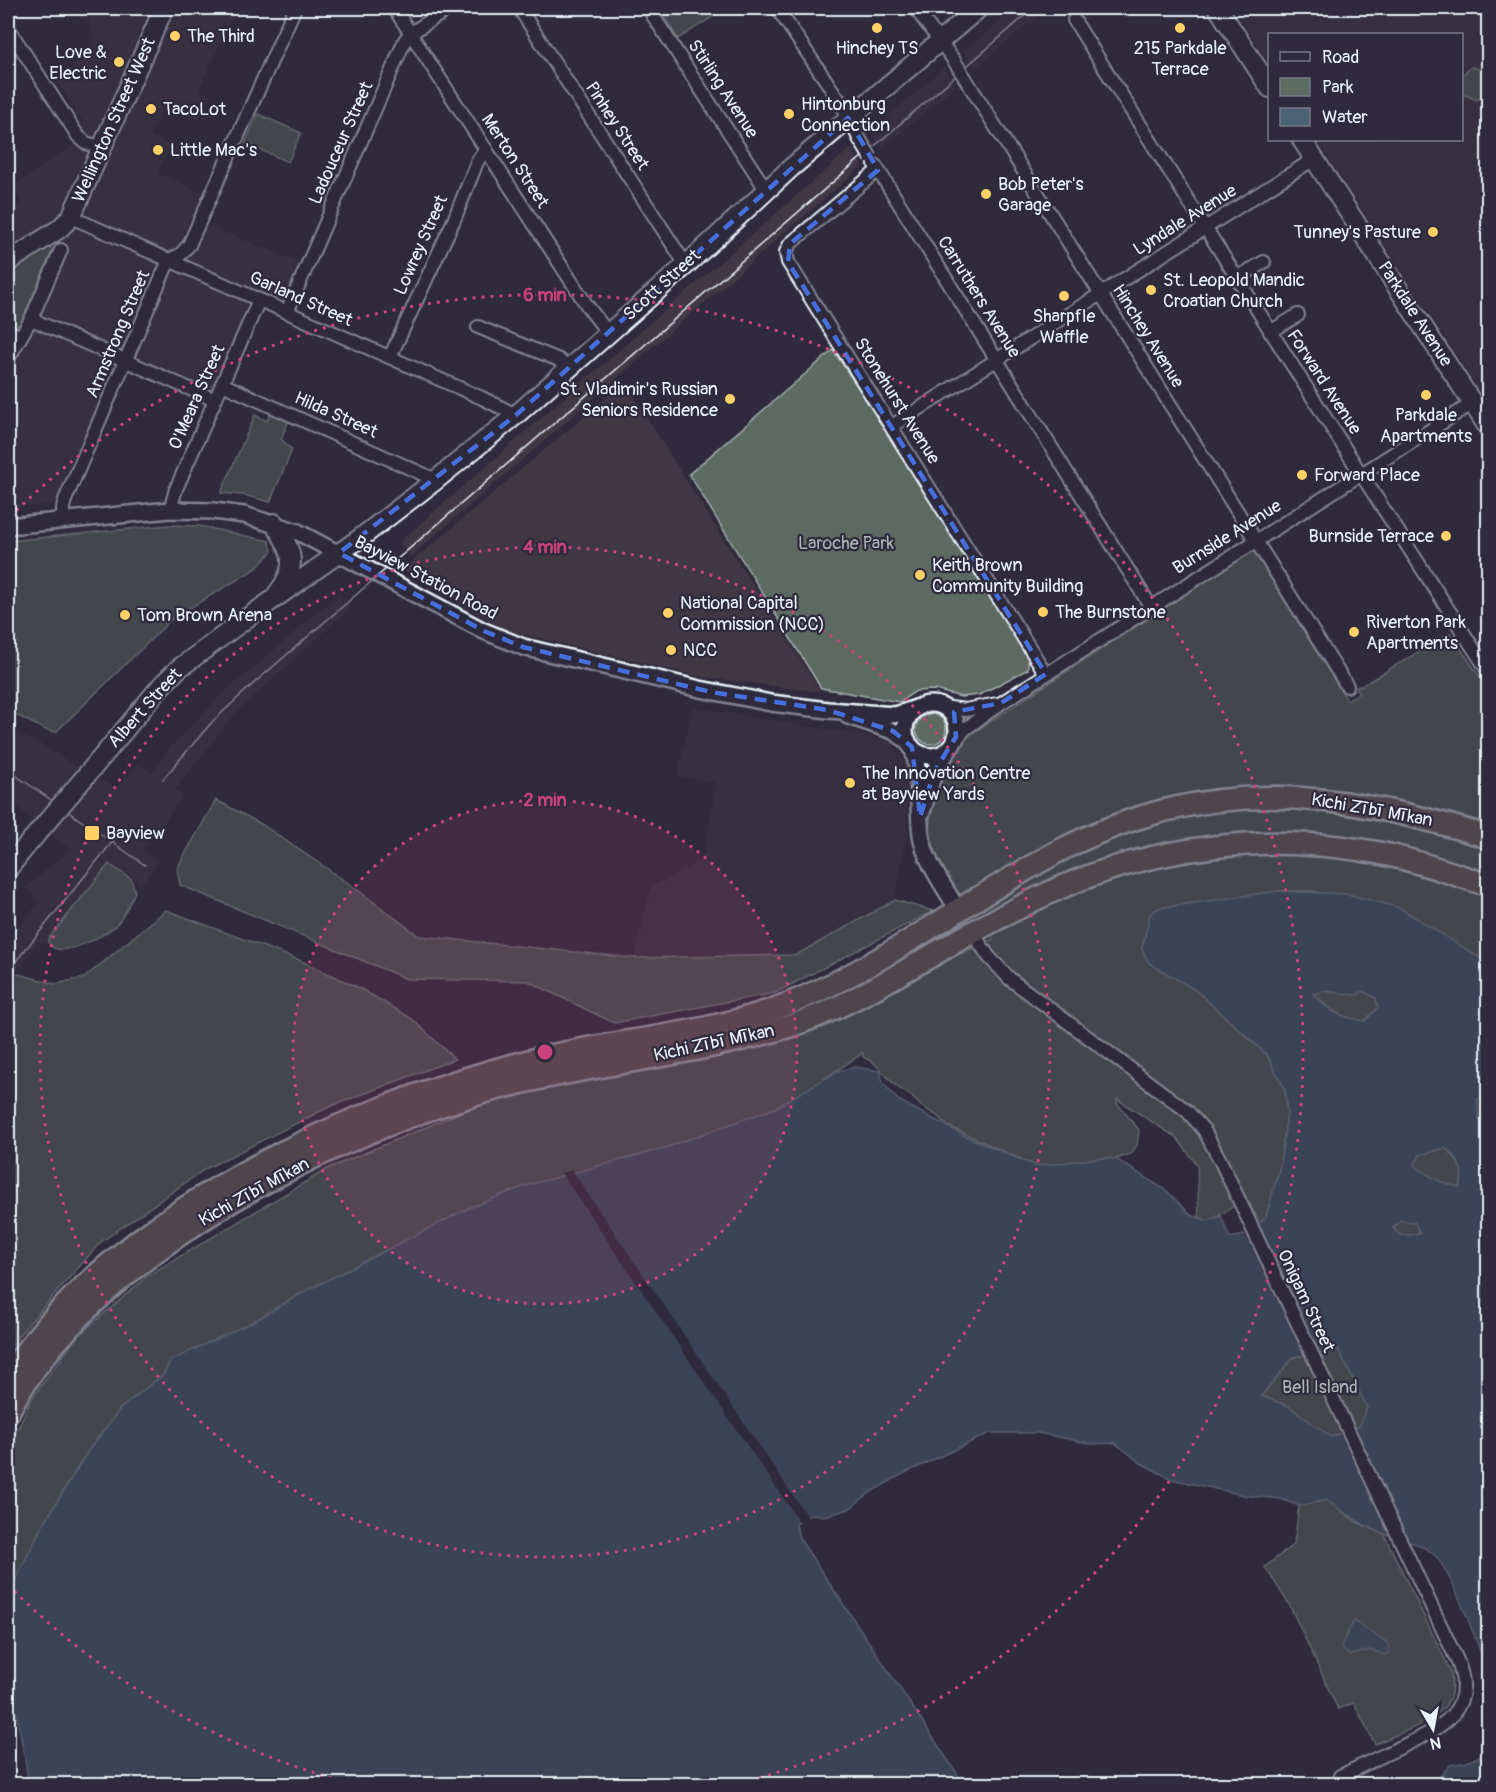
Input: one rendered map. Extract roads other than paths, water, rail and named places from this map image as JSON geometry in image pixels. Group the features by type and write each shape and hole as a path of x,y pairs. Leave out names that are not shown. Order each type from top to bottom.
{"highway":[{"name":"Kichi Zībī Mīkan","path":"8,1377 33,1340 67,1302 124,1252 176,1215 236,1177 285,1151 366,1113 706,1028 802,999 849,977 1055,853 1099,831 1148,814 1185,805 1239,798 1314,798 1362,804 1433,820 1488,837"},
{"path":"1433,820 1488,832"},
{"name":"Kichi Zībī Mīkan","path":"542,1068 728,1043 796,1024 845,1002 1044,895 1136,861 1187,850 1251,844 1309,844 1365,850 1437,868 1488,887"},
{"path":"958,910 972,932"},
{"name":"Kichi Zībī Mīkan","path":"11,1406 45,1356 84,1312 135,1267 182,1233 239,1198 303,1164 397,1122 460,1089"}],"main road":[{"name":"Wellington Street West","path":"65,223 103,148 164,8"},
{"name":"Scott Street","path":"339,553 436,480 516,415 848,118 979,8"},
{"path":"1218,8 1268,86"},
{"name":"Parkdale Avenue","path":"1303,141 1488,428"},
{"path":"8,262 65,223"},
{"path":"271,602 286,581 291,564 287,543 274,523"},
{"name":"Albert Street","path":"8,869 161,686 178,669 339,553"}],"street":[{"name":"Armstrong Street","path":"63,521 65,500 169,260 180,255 189,244 295,8"},
{"name":"Merton Street","path":"394,8 588,307 608,333"},
{"name":"Ladouceur Street","path":"287,312 405,40 411,33 450,8"},
{"name":"Pinhey Street","path":"519,8 686,265"},
{"name":"Stirling Avenue","path":"648,8 767,191"},
{"name":"Carruthers Avenue","path":"777,8 841,103 878,170 1151,607"},
{"name":"Hinchey Avenue","path":"915,8 953,59 1347,686"},
{"name":"Forward Avenue","path":"1074,20 1270,332 1488,670"},
{"path":"8,27 78,136 86,143 103,148"},
{"name":"Lowrey Street","path":"390,357 454,220 477,162 486,149"},
{"name":"Lyndale Avenue","path":"892,426 1314,159"},
{"name":"Stonehurst Avenue","path":"878,170 792,242 787,247 786,257 1046,674"},
{"name":"Garland Street","path":"65,223 169,260 504,407 516,415"},
{"path":"8,359 31,319 61,250"},
{"path":"1237,278 1264,262"},
{"name":"O'Meara Street","path":"170,510 176,489 259,300"},
{"path":"1270,332 1298,315"},
{"path":"31,319 215,400"},
{"path":"478,327 559,360 566,369"},
{"path":"8,330 20,338"},
{"name":"Hilda Street","path":"222,384 436,480"},
{"name":"Burnside Avenue","path":"952,745 965,729 1001,703 1473,403"},
{"name":"Bayview Station Road","path":"8,526 170,510 222,511 274,523 298,532 484,631 523,647 711,692 771,702 828,710 895,715 919,707"},
{"name":"Burnside Avenue","path":"943,706 965,710 1001,703"},
{"path":"920,817 935,770 952,745 957,728 956,721 949,711 943,706 931,704 919,707 911,714 906,724 919,773 918,791 921,834 927,857 958,910"},
{"name":"Bayview Station Road","path":"828,710 885,727 910,744"},
{"path":"910,744 918,752 929,755 942,753 952,745"},
{"name":"Onigam Street","path":"972,932 982,949 1002,972 1187,1111 1204,1130 1461,1669 1463,1693 1460,1704 1448,1720 1437,1729 1340,1776"}],"water":[{"path":"1279,891 1347,894 1400,908 1488,963 1488,1094 1477,1100 1479,1120 1488,1126 1488,1200 1484,1205 1485,1215 1488,1215 1488,1673 1456,1591 1448,1574 1432,1553 1416,1544 1369,1527 1326,1500 1299,1506 1281,1499 1248,1496 1171,1479 1141,1463 1115,1443 1093,1444 1038,1433 990,1433 903,1474 871,1492 849,1509 826,1516 812,1514 796,1524 799,1538 964,1784 28,1784 18,1721 8,1686 8,1596 40,1530 86,1454 120,1409 164,1374 170,1361 258,1319 302,1293 469,1208 525,1186 662,1149 775,1108 838,1071 855,1067 880,1071 883,1083 898,1100 965,1136 1036,1166 1101,1158 1116,1159 1167,1191 1191,1215 1208,1221 1221,1216 1230,1238 1244,1235 1266,1217 1280,1166 1287,1113 1285,1090 1267,1055 1197,991 1149,963 1142,949 1150,914 1159,908","holes":["1324,991 1357,995 1363,991 1376,998 1378,1008 1365,1021 1336,1013 1313,994","1445,1148 1459,1164 1462,1175 1460,1187 1436,1179 1414,1165 1420,1155","1400,1220 1415,1223 1420,1233 1399,1235 1393,1228","1338,1349 1367,1407 1360,1426 1331,1437 1288,1406 1261,1396 1294,1357"]},
{"path":"1354,1621 1389,1644 1388,1653 1385,1655 1371,1650 1349,1655 1342,1649 1341,1645"},
{"path":"1488,1752 1488,1784 1437,1784 1436,1781 1450,1765 1467,1762"}],"tram line":[{"path":"163,779 213,721 253,684 1034,8"},
{"path":"8,770 145,865"},
{"path":"8,971 118,835"}],"place":[{"name":"Hinchey TS","path":"877,28"},
{"name":"215 Parkdale Terrace","path":"1180,28"},
{"name":"The Third","path":"175,36"},
{"name":"Love & Electric","path":"119,62"},
{"name":"TacoLot","path":"151,109"},
{"name":"Hintonburg Connection","path":"789,114"},
{"name":"Little Mac's","path":"158,150"},
{"name":"Bob Peter's Garage","path":"986,194"},
{"name":"Tunney's Pasture","path":"1433,232"},
{"name":"St. Leopold Mandic Croatian Church","path":"1151,290"},
{"name":"Sharpfle Waffle","path":"1064,296"},
{"name":"Parkdale Apartments","path":"1426,395"},
{"name":"St. Vladimir's Russian Seniors Residence","path":"730,399"},
{"name":"Forward Place","path":"1302,475"},
{"name":"Burnside Terrace","path":"1446,536"},
{"name":"Keith Brown Community Building","path":"920,575"},
{"name":"The Burnstone","path":"1043,612"},
{"name":"National Capital Commission (NCC)","path":"668,613"},
{"name":"Tom Brown Arena","path":"125,615"},
{"name":"Riverton Park Apartments","path":"1354,632"},
{"name":"NCC","path":"671,650"},
{"name":"The Innovation Centre at Bayview Yards","path":"850,783"},
{"name":"Bayview","path":"92,833"}],"park label":[{"name":"Laroche Park","path":"846,543"},
{"name":"Bell Island","path":"1320,1387"}]}
